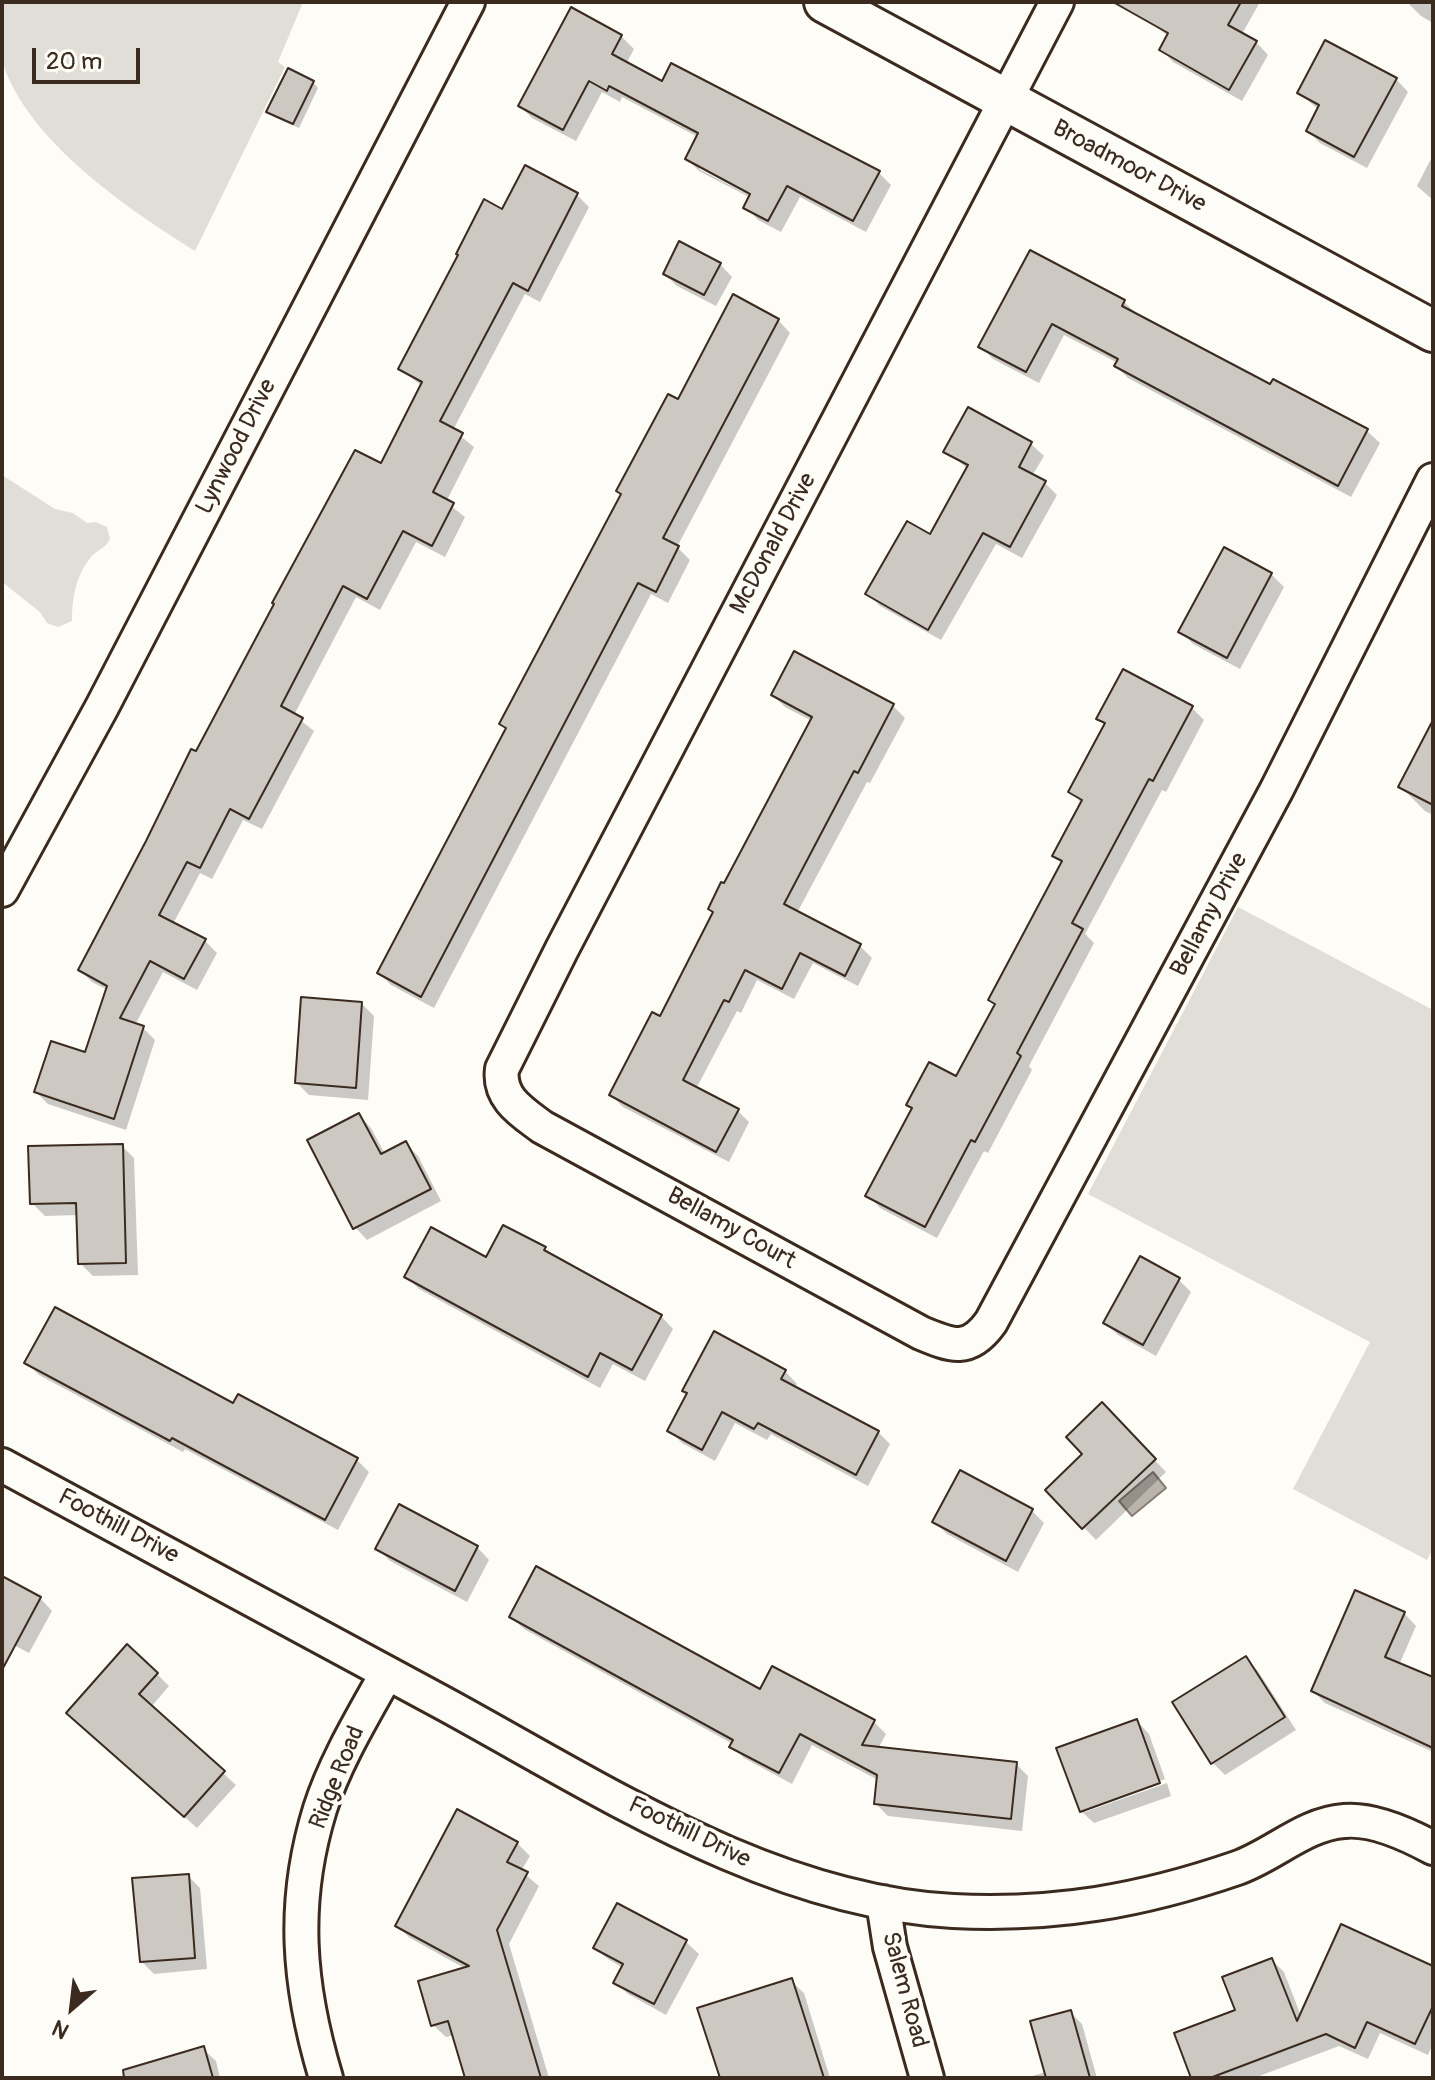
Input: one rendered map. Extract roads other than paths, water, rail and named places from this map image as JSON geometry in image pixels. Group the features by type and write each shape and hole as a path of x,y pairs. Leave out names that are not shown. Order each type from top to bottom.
{"street":[{"name":"Lynwood Drive","path":"2,890 109,693 468,2"},
{"name":"Broadmoor Drive","path":"825,2 1433,331"},
{"name":"McDonald Drive","path":"503,1089 502,1069 562,949 1057,2"},
{"name":"Bellamy Drive","path":"973,1341 991,1322 1234,871 1433,480"},
{"name":"Bellamy Court","path":"503,1089 514,1106 542,1127 921,1333 947,1344 961,1345 973,1341"},
{"name":"Foothill Drive","path":"2,1465 635,1808 760,1868 812,1887 883,1902 949,1911 1015,1913 1093,1906 1165,1891 1243,1866 1315,1828 1346,1820 1375,1824 1433,1848"},
{"name":"Ridge Road","path":"326,2078 314,2038 303,1980 300,1925 303,1875 321,1807 352,1737 387,1673"},
{"name":"Salem Road","path":"883,1902 890,1947 927,2078"}]}
